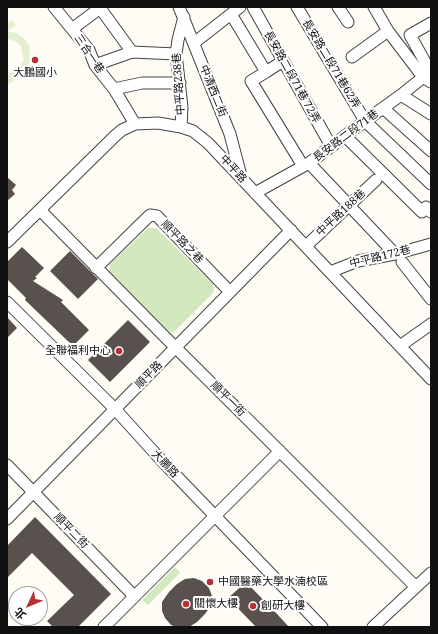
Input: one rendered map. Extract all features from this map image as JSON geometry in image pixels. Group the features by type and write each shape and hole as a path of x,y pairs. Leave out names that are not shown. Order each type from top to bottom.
{"street":[{"name":"三合一巷","path":"54,7 89,50 95,65 114,89 135,124"},
{"path":"72,29 100,7 132,52"},
{"name":"長安路二段71巷˙72弄","path":"253,7 331,146"},
{"name":"長安路二段71巷62弄","path":"297,7 365,121 431,184"},
{"path":"338,7 348,22"},
{"path":"374,8 388,31 429,75"},
{"path":"194,43 235,10 266,72"},
{"name":"中清西二街","path":"181,12 230,134 241,177"},
{"name":"中平路238巷","path":"181,12 176,54 182,107 182,127"},
{"path":"429,75 410,35 431,23"},
{"path":"352,57 388,31"},
{"path":"95,65 132,52 176,54"},
{"path":"283,60 251,81 306,165 349,206 399,258 431,299"},
{"name":"長安路二段71巷","path":"255,193 306,165 429,75"},
{"path":"114,89 142,83 180,83"},
{"path":"401,95 431,114"},
{"path":"383,108 431,151"},
{"name":"中平路","path":"7,242 116,135 135,124 158,123 182,127 193,132 204,140 241,177 400,346 427,372 431,379"},
{"path":"345,136 422,212 426,207 431,212"},
{"name":"中平路188巷","path":"306,246 376,180"},
{"name":"順平一街","path":"40,210 96,268 416,587"},
{"name":"順平路之巷","path":"96,268 150,215 157,216 230,292"},
{"name":"順平路","path":"7,519 291,230"},
{"name":"中平路172巷","path":"330,272 358,261 399,258 431,244"},
{"name":"大鵬路","path":"7,302 115,409 322,627"},
{"path":"400,346 431,324"},
{"path":"104,627 280,451"},
{"name":"順平二街","path":"7,465 134,596"},
{"path":"373,627 431,573"}],"green space":[{"path":"12,20 16,25 7,31 7,23"},
{"path":"7,31 16,33 24,38 29,45 30,59 27,71 7,85 7,76 21,65 24,60 21,46 17,42 7,39"},
{"path":"148,228 156,228 213,284 214,292 174,332 168,331 109,272 110,264"},
{"path":"175,567 180,573 148,605 142,600"}],"building":[{"path":"7,177 16,185 12,190 15,194 7,201"},
{"path":"22,247 44,268 33,281 63,300 61,302 89,330 73,346 25,300 26,298 7,279 7,262"},
{"path":"70,251 98,279 78,299 50,271"},
{"path":"7,317 17,328 7,338"},
{"name":"全聯福利中心","path":"128,320 150,342 110,382 88,360"},
{"path":"35,517 111,594 78,627 53,627 48,620 74,595 32,553 7,578 7,546"},
{"name":"關懷大樓","path":"194,578 202,581 209,588 212,596 210,607 197,622 189,627 176,627 171,625 165,618 162,611 162,602 177,584 185,579"},
{"name":"創研大樓","path":"246,582 289,627 256,627 228,598"}],"place":[{"name":"大鵬國小","path":"35,60"},
{"name":"全聯福利中心","path":"119,351"},
{"name":"中國醫藥大學水湳校區","path":"210,582"},
{"name":"關懷大樓","path":"186,604"},
{"name":"創研大樓","path":"253,606"}]}
